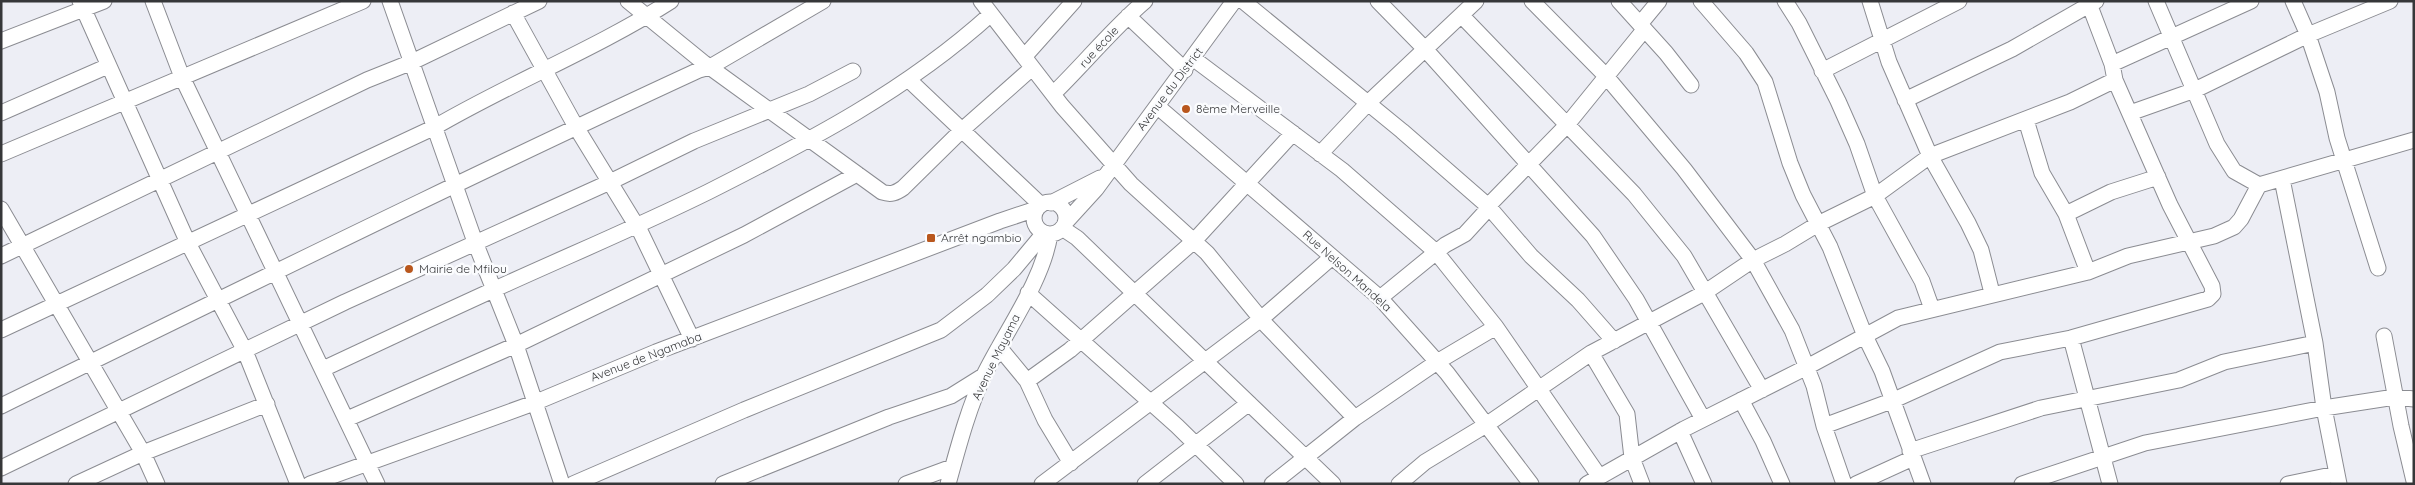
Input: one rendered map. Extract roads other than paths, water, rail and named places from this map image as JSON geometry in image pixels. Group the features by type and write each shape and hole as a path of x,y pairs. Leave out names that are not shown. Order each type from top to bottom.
{"street":[{"path":"1,41 81,5 104,1"},
{"path":"154,1 182,77 377,484"},
{"path":"1,154 363,1"},
{"path":"390,1 475,242 516,345 562,484"},
{"path":"1,256 367,80 412,62 539,1"},
{"path":"628,1 710,68 882,192 889,194 896,192 962,130 1028,62 1074,1"},
{"path":"1,330 435,127 472,105 648,16 671,1"},
{"path":"1,406 274,271 456,186 576,127 700,70 710,68 823,1"},
{"path":"981,1 1053,94 1130,184 1208,253 1261,319 1355,418"},
{"name":"rue école","path":"1053,94 1092,56 1128,16 1146,1"},
{"name":"Avenue du District","path":"573,484 744,410 940,330 987,295 1052,230 1086,202 1103,176 1189,65 1234,1"},
{"path":"1243,1 1368,103 1488,206 1531,256 1578,300 1614,341"},
{"path":"1378,1 1425,49 1592,236 1636,299 1703,420"},
{"path":"1320,154 1368,103 1476,1"},
{"path":"1532,1 1605,75 1684,169 1753,260 1792,330 1814,386 1824,426 1844,484"},
{"path":"1619,1 1692,85"},
{"path":"1380,298 1436,252 1465,234 1487,210 1488,206 1566,126 1642,27 1659,1"},
{"path":"1701,1 1746,53 1765,82 1790,163 1841,273 1865,336 1894,400 1923,484"},
{"path":"1785,1 1799,23 1857,144 1875,196 1922,280 1932,308"},
{"path":"1870,1 1882,42 1930,156 1968,222 1981,250 1992,294"},
{"path":"1822,71 1959,1"},
{"path":"2156,1 2173,37 2217,144 2234,171 2259,185 2414,140"},
{"path":"2112,64 2251,1"},
{"path":"2293,1 2308,35 2327,92 2337,138 2378,268"},
{"path":"2130,113 2195,90 2308,35 2390,1"},
{"path":"1824,426 1894,400 2000,352 2071,338 2208,299 2212,294 2212,286 2170,206 2115,80 2112,64 2091,2 2012,49 1906,100"},
{"path":"81,5 188,243 245,351 298,484"},
{"path":"513,13 576,127 637,227 692,339"},
{"path":"323,369 493,290 637,227 812,140 908,80 963,39 991,14"},
{"path":"1128,16 1189,65 1293,133 1436,252 1496,327 1538,389 1593,480 1680,431 1807,368 1898,318 1932,308 1958,304 1992,294 2088,272 2128,256 2214,236 2234,227 2241,220 2259,185"},
{"path":"1462,16 1566,126 1634,194 1684,256 1762,390"},
{"path":"1,113 108,66"},
{"path":"1,468 475,242 610,182 694,141 771,112 853,71"},
{"path":"908,80 1043,206 1062,208 1065,215 1052,230"},
{"path":"1399,484 1425,462 1486,425 1591,353 1704,293 1753,260 1785,244 1818,224 1875,196 1930,156 1982,134 2026,120 2115,80"},
{"name":"Rue Nelson Mandela","path":"1157,106 1380,298 1437,362 1486,425 1525,481"},
{"path":"2026,120 2042,173 2066,214 2088,272"},
{"path":"1027,381 1070,350 1194,241 1293,133"},
{"path":"347,419 516,345 744,235 857,174"},
{"name":"Avenue du District","path":"1043,206 1103,176"},
{"path":"2066,214 2111,192 2158,177"},
{"path":"2282,179 2315,343 2337,479 2288,484"},
{"path":"1043,206 1034,223 1077,238 1333,484"},
{"name":"Avenue de Ngamaba","path":"310,484 534,403 656,352 1043,206"},
{"path":"1,210 143,453 157,484"},
{"name":"Avenue de Ngamaba","path":"982,229 1019,225 1052,230"},
{"name":"Avenue Mayama","path":"948,484 970,409 983,376 1028,293 1048,245 1052,230"},
{"path":"1042,484 1261,319 1332,257"},
{"path":"1028,293 1079,341 1196,444 1236,484"},
{"path":"1272,484 1355,418 1437,362 1496,327"},
{"path":"2384,336 2395,398 2414,482"},
{"path":"2071,338 2110,484"},
{"path":"1856,484 1912,454 2041,408 2088,397 2130,392 2171,382 2224,362 2315,343"},
{"path":"998,347 1027,381 1045,420 1071,463"},
{"path":"1591,353 1627,414 1632,458 1642,484"},
{"path":"723,484 889,417 951,396 983,376"},
{"path":"2022,484 2145,443 2324,408 2395,398 2414,399"},
{"path":"1741,400 1763,441 1782,484"},
{"path":"1145,484 1249,403"},
{"path":"76,484 143,453 267,404"},
{"path":"1680,431 1704,484"},
{"path":"906,484 952,467"}],"place":[{"name":"8ème Merveille","path":"1186,109"},
{"name":"Arrêt ngambio","path":"931,238"},
{"name":"Mairie de Mfilou","path":"409,269"}]}
